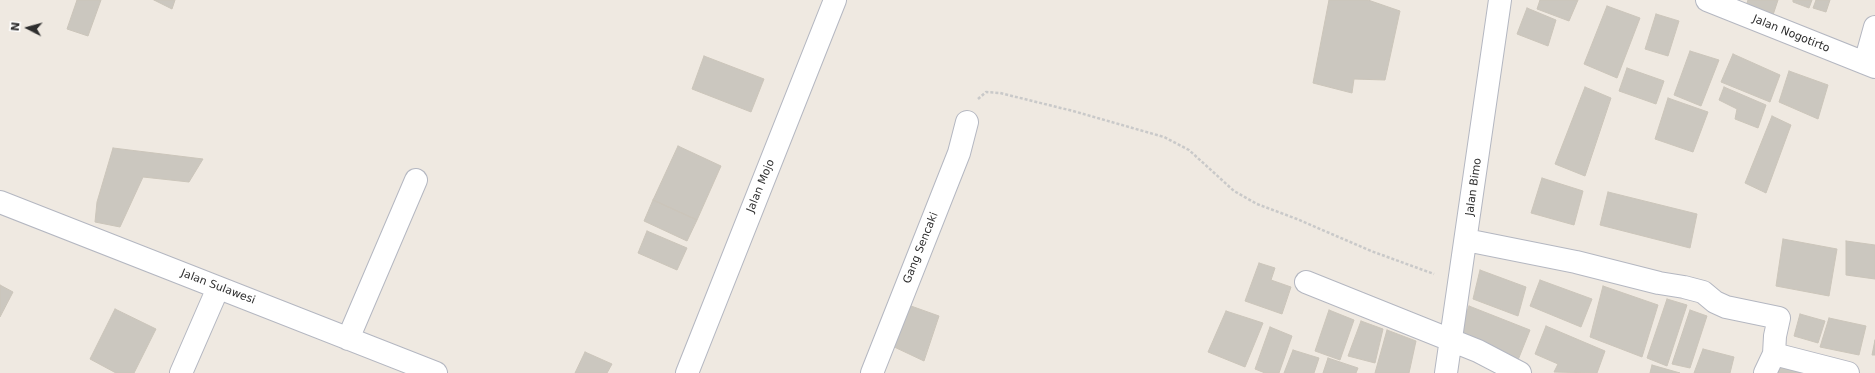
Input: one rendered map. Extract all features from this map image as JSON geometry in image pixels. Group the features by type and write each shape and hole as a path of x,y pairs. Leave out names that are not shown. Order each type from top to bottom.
{"street":[{"name":"Jalan Mojo","path":"687,373 835,0"},
{"name":"Jalan Bimo","path":"1446,373 1452,341 1459,282 1500,0"},
{"name":"Jalan Nogotirto","path":"1707,0 1870,65"},
{"path":"1870,65 1875,27"},
{"name":"Gang Sencaki","path":"872,373 959,153 968,122"},
{"path":"348,339 416,180"},
{"name":"Jalan Sulawesi","path":"0,202 348,339 412,369 436,373"},
{"path":"1466,240 1576,262 1659,283 1684,287 1704,292 1715,302 1726,307 1779,318 1770,364 1848,373"},
{"path":"1306,282 1478,351 1520,373"},
{"path":"181,373 218,288"}],"path":[{"path":"968,122 975,103 986,92 1018,97 1164,137 1189,150 1234,191 1257,204 1297,219 1371,251 1459,282"}],"building":[{"path":"77,0 101,0 88,36 67,29"},
{"path":"154,0 175,0 172,9"},
{"path":"1329,0 1368,0 1400,11 1385,80 1354,79 1352,93 1313,83"},
{"path":"1540,0 1578,0 1569,21 1537,9"},
{"path":"1748,0 1778,0 1772,18 1745,9"},
{"path":"1793,0 1812,0 1809,8 1793,2"},
{"path":"1816,0 1830,0 1826,12 1813,8"},
{"path":"1607,6 1640,18 1617,78 1584,64"},
{"path":"1527,8 1556,20 1548,46 1517,34"},
{"path":"1656,14 1679,21 1668,56 1645,49"},
{"path":"1690,51 1719,60 1701,106 1674,95"},
{"path":"1733,54 1780,75 1770,102 1721,82"},
{"path":"704,56 764,79 751,112 692,89"},
{"path":"1627,68 1664,81 1656,104 1619,91"},
{"path":"1789,71 1828,85 1818,119 1779,102"},
{"path":"1585,87 1611,98 1585,176 1555,164"},
{"path":"1724,87 1766,105 1758,128 1735,119 1737,109 1719,100"},
{"path":"1668,98 1708,112 1693,152 1655,139"},
{"path":"1772,116 1791,125 1766,193 1745,183"},
{"path":"678,146 721,166 697,220 653,200"},
{"path":"113,148 203,159 189,182 143,177 120,227 95,222 97,202"},
{"path":"1542,178 1583,191 1574,225 1531,213"},
{"path":"1608,192 1697,214 1690,248 1600,225"},
{"path":"653,200 697,220 687,241 644,221"},
{"path":"647,231 687,248 677,270 638,253"},
{"path":"1783,239 1837,249 1829,296 1776,286"},
{"path":"1846,241 1875,245 1875,279 1846,275"},
{"path":"1259,263 1275,268 1271,280 1291,287 1282,314 1245,301"},
{"path":"1480,270 1526,287 1518,316 1473,299"},
{"path":"1540,280 1592,299 1581,327 1530,306"},
{"path":"0,285 13,292 0,317"},
{"path":"1603,286 1658,305 1642,357 1590,337"},
{"path":"1667,299 1687,305 1667,366 1647,358"},
{"path":"911,306 939,316 924,361 890,345"},
{"path":"1469,306 1530,330 1518,360 1458,336"},
{"path":"115,309 156,329 134,373 116,373 90,359"},
{"path":"1329,310 1354,320 1340,360 1315,351"},
{"path":"1690,310 1707,316 1690,368 1672,364"},
{"path":"1226,311 1263,323 1245,367 1208,352"},
{"path":"1800,314 1825,321 1818,343 1794,336"},
{"path":"1829,318 1866,326 1859,355 1820,347"},
{"path":"1361,321 1383,329 1375,363 1348,356"},
{"path":"1546,326 1605,351 1597,373 1554,372 1558,364 1535,354"},
{"path":"1270,327 1292,336 1279,373 1265,373 1255,369"},
{"path":"1387,330 1416,341 1409,373 1375,373"},
{"path":"1875,340 1875,355 1872,355"},
{"path":"1703,349 1734,357 1730,373 1694,373"},
{"path":"1293,350 1319,358 1314,373 1284,373"},
{"path":"585,352 612,364 607,373 575,373"},
{"path":"1328,358 1358,368 1356,373 1323,373"},
{"path":"1779,364 1800,369 1799,373 1776,373"},
{"path":"1652,365 1680,373 1650,373"}]}
